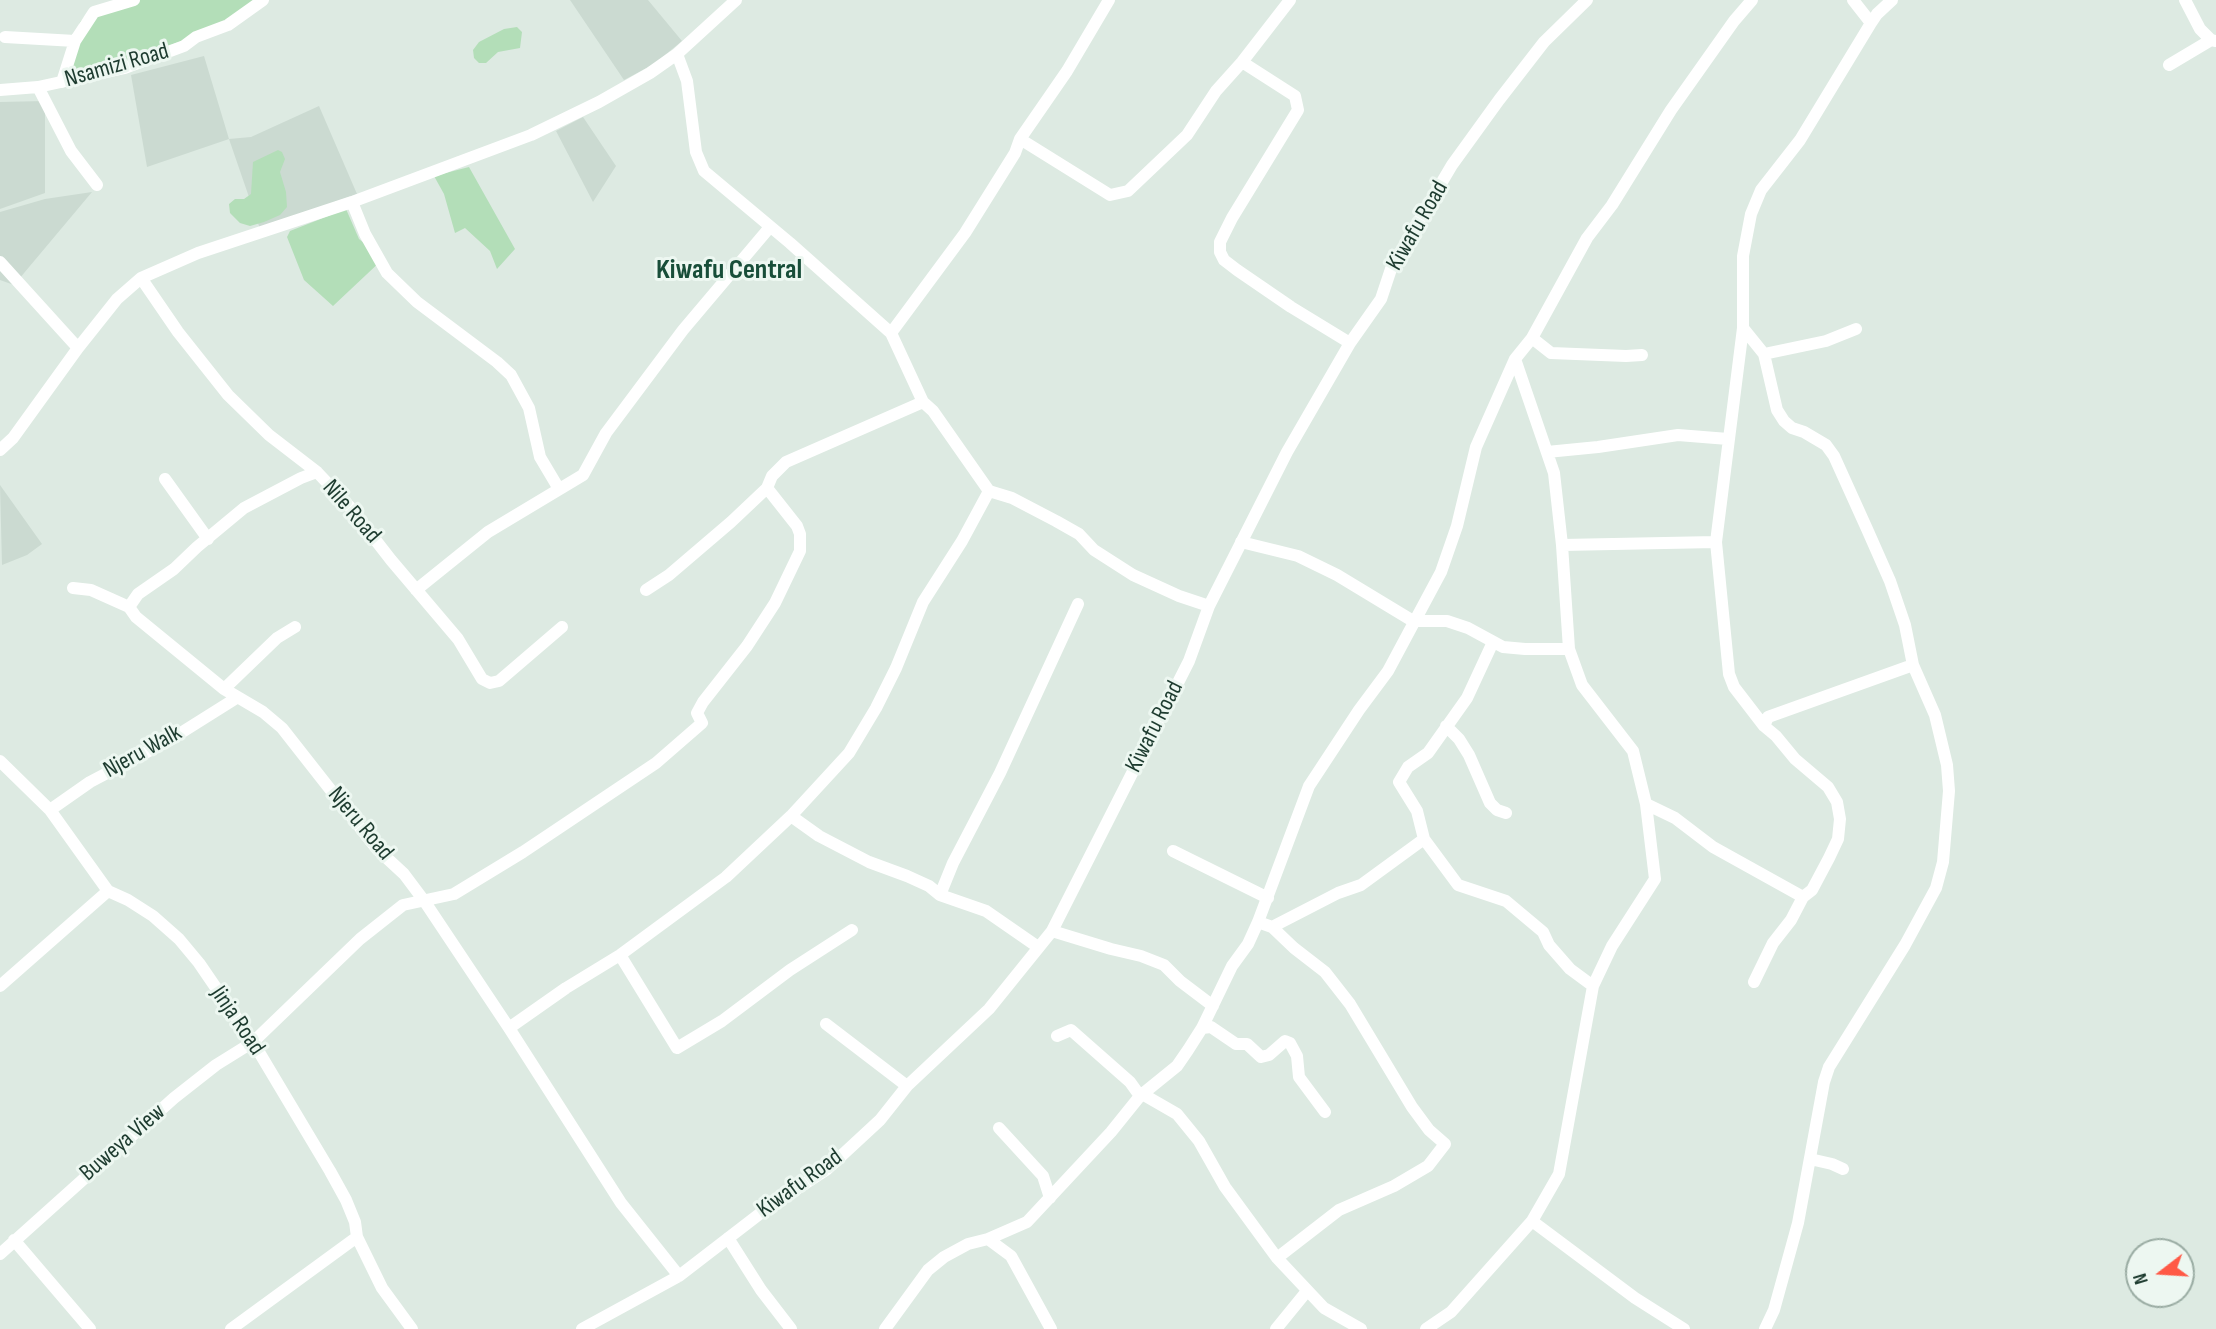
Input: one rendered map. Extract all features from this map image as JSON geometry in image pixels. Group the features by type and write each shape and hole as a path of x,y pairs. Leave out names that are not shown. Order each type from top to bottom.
{"street":[{"path":"62,82 75,41 94,12 134,0"},
{"name":"Nsamizi Road","path":"0,90 38,88 125,68 184,46 196,37 228,25 262,0"},
{"path":"0,450 13,438 117,299 141,278 198,253 352,202 530,135 620,90 677,54 736,0"},
{"path":"891,333 965,233 1015,153 1020,139 1067,71 1108,0"},
{"path":"1020,139 1110,195 1128,191 1187,135 1216,91 1290,0"},
{"name":"Kiwafu Road","path":"582,1329 680,1276 766,1209 826,1170 880,1120 907,1086 989,1009 1052,931 1189,661 1209,606 1287,452 1350,343 1381,299 1391,269 1452,165 1499,100 1544,42 1587,0"},
{"path":"885,1329 928,1270 944,1257 968,1244 988,1240 1027,1222 1142,1096 1177,1066 1202,1028 1232,966 1248,944 1258,922 1309,786 1388,671 1441,572 1457,526 1476,447 1516,359 1532,338 1587,238 1612,205 1671,110 1752,0"},
{"path":"1853,0 1871,23"},
{"path":"1754,982 1773,943 1791,920 1803,897 1812,890 1838,839 1840,819 1837,802 1828,787 1795,759 1764,726 1734,687 1729,674 1716,542 1743,328 1745,239 1761,190 1800,140 1871,23 1892,0"},
{"path":"2169,65 2214,40 2200,29 2185,0"},
{"path":"5,37 75,41"},
{"path":"677,54 687,81 699,163 704,171 891,333 923,402 933,411 989,491 1012,498 1079,534 1094,550 1133,575 1209,606"},
{"path":"1242,62 1295,96 1298,110 1232,218 1220,242 1220,252 1224,260 1237,270 1290,307 1350,343"},
{"path":"38,88 71,151 97,185"},
{"path":"352,202 365,234 387,273 417,302 511,375 529,408 540,457 559,489"},
{"path":"416,590 488,532 583,475 606,433 677,339 770,227"},
{"path":"0,262 78,348"},
{"name":"Nile Road","path":"141,278 228,395 269,435 317,472 349,506 458,639 482,679 490,683 499,681 562,627"},
{"path":"1743,328 1764,354 1777,410 1784,421 1792,428 1826,445 1834,456 1890,581 1905,625 1913,665 1935,715 1947,765 1949,791 1941,874 1923,914 1829,1067 1819,1102 1798,1223 1774,1310 1765,1329"},
{"path":"1764,354 1826,341 1856,329"},
{"path":"1532,338 1550,353 1642,355"},
{"path":"1426,1329 1451,1312 1532,1221 1559,1174 1593,986 1612,946 1655,879 1646,804 1633,751 1581,685 1569,649 1554,473 1516,359"},
{"path":"646,590 668,575 767,488 772,476 786,462 923,402"},
{"path":"1547,452 1678,435 1728,439"},
{"path":"73,588 91,590 129,607 138,594 174,569 244,508 317,472"},
{"path":"165,479 208,539"},
{"name":"Buweya View","path":"0,1254 174,1098 216,1065 253,1042 360,939 403,905 454,894 523,852 656,763 702,723 697,713 775,603 800,551 797,526 767,488"},
{"path":"509,1028 566,988 620,955 726,877 791,816 849,753 896,668 923,602 962,541 989,491"},
{"path":"1241,542 1298,556 1337,575 1413,621 1447,621 1468,628 1503,647 1569,649"},
{"path":"1562,545 1716,542"},
{"path":"940,895 1078,604"},
{"name":"Njeru Road","path":"129,607 136,617 224,689 263,712 282,728 377,849 404,874 425,901 509,1028 621,1203 680,1276"},
{"path":"224,689 277,638 295,627"},
{"path":"1493,642 1467,698 1428,752 1408,767 1399,782 1417,811 1424,839 1458,885 1506,901 1543,932 1549,945 1570,969 1593,986"},
{"path":"1764,726 1768,717 1913,665"},
{"name":"Njeru Walk","path":"50,810 90,782 168,741 238,697"},
{"path":"1446,726 1459,739 1469,755 1490,803 1497,810 1506,813"},
{"name":"Jinja Road","path":"0,761 50,810 108,891 153,916 179,939 199,963 253,1042 346,1200 355,1222 357,1237 382,1288 412,1329"},
{"path":"1646,804 1675,818 1713,847 1803,897"},
{"path":"791,816 819,836 869,862 929,886 940,895 986,911 1038,947"},
{"path":"1272,927 1338,893 1361,885 1424,839"},
{"path":"1173,851 1268,898"},
{"path":"0,986 108,891"},
{"path":"1258,922 1272,927 1325,972 1350,1004 1412,1107 1429,1130 1445,1144 1428,1166 1394,1186 1339,1210 1276,1258"},
{"path":"620,955 677,1048 722,1021 790,970 852,930"},
{"path":"1052,931 1164,965 1213,1006"},
{"path":"826,1024 907,1086"},
{"path":"1202,1028 1210,1027 1236,1044 1247,1044 1261,1056 1269,1055 1285,1041 1290,1043 1297,1056 1299,1077 1325,1112"},
{"path":"1058,1037 1071,1030 1142,1096 1177,1114 1199,1141 1225,1187 1276,1258 1324,1308 1361,1329"},
{"path":"999,1128 1043,1176 1050,1198"},
{"path":"1810,1159 1843,1169"},
{"path":"1532,1221 1635,1298 1684,1329"},
{"path":"231,1329 357,1237"},
{"path":"728,1238 761,1290 791,1329"},
{"path":"14,1240 90,1329"},
{"path":"988,1240 1011,1256 1051,1329"},
{"path":"1276,1329 1307,1291"}],"shaded area":[{"path":"570,0 648,0 682,41 654,64 624,80"},
{"path":"204,56 229,139 147,167 131,75"},
{"path":"45,101 45,193 0,209 0,102"},
{"path":"319,106 357,194 260,229 229,139 251,137"},
{"path":"583,117 616,166 593,202 556,131"},
{"path":"92,192 14,285 0,280 0,212 45,199"},
{"path":"0,485 42,544 27,555 2,565"}],"green space":[{"path":"120,0 269,0 191,38 101,68 68,75 66,69 80,22 88,12"},
{"path":"517,27 522,32 520,48 498,52 486,63 479,63 474,58 473,50 479,42 504,29"},
{"path":"278,150 285,159 280,172 287,207 280,215 264,222 250,226 240,223 230,213 229,204 251,194 253,162"},
{"path":"469,167 515,249 497,269 490,251 465,228 455,233 444,194 434,176"},
{"path":"346,209 359,239 383,259 333,306 304,280 287,237 290,231"}],"district":[{"name":"Kiwafu Central","path":"729,271"}]}
